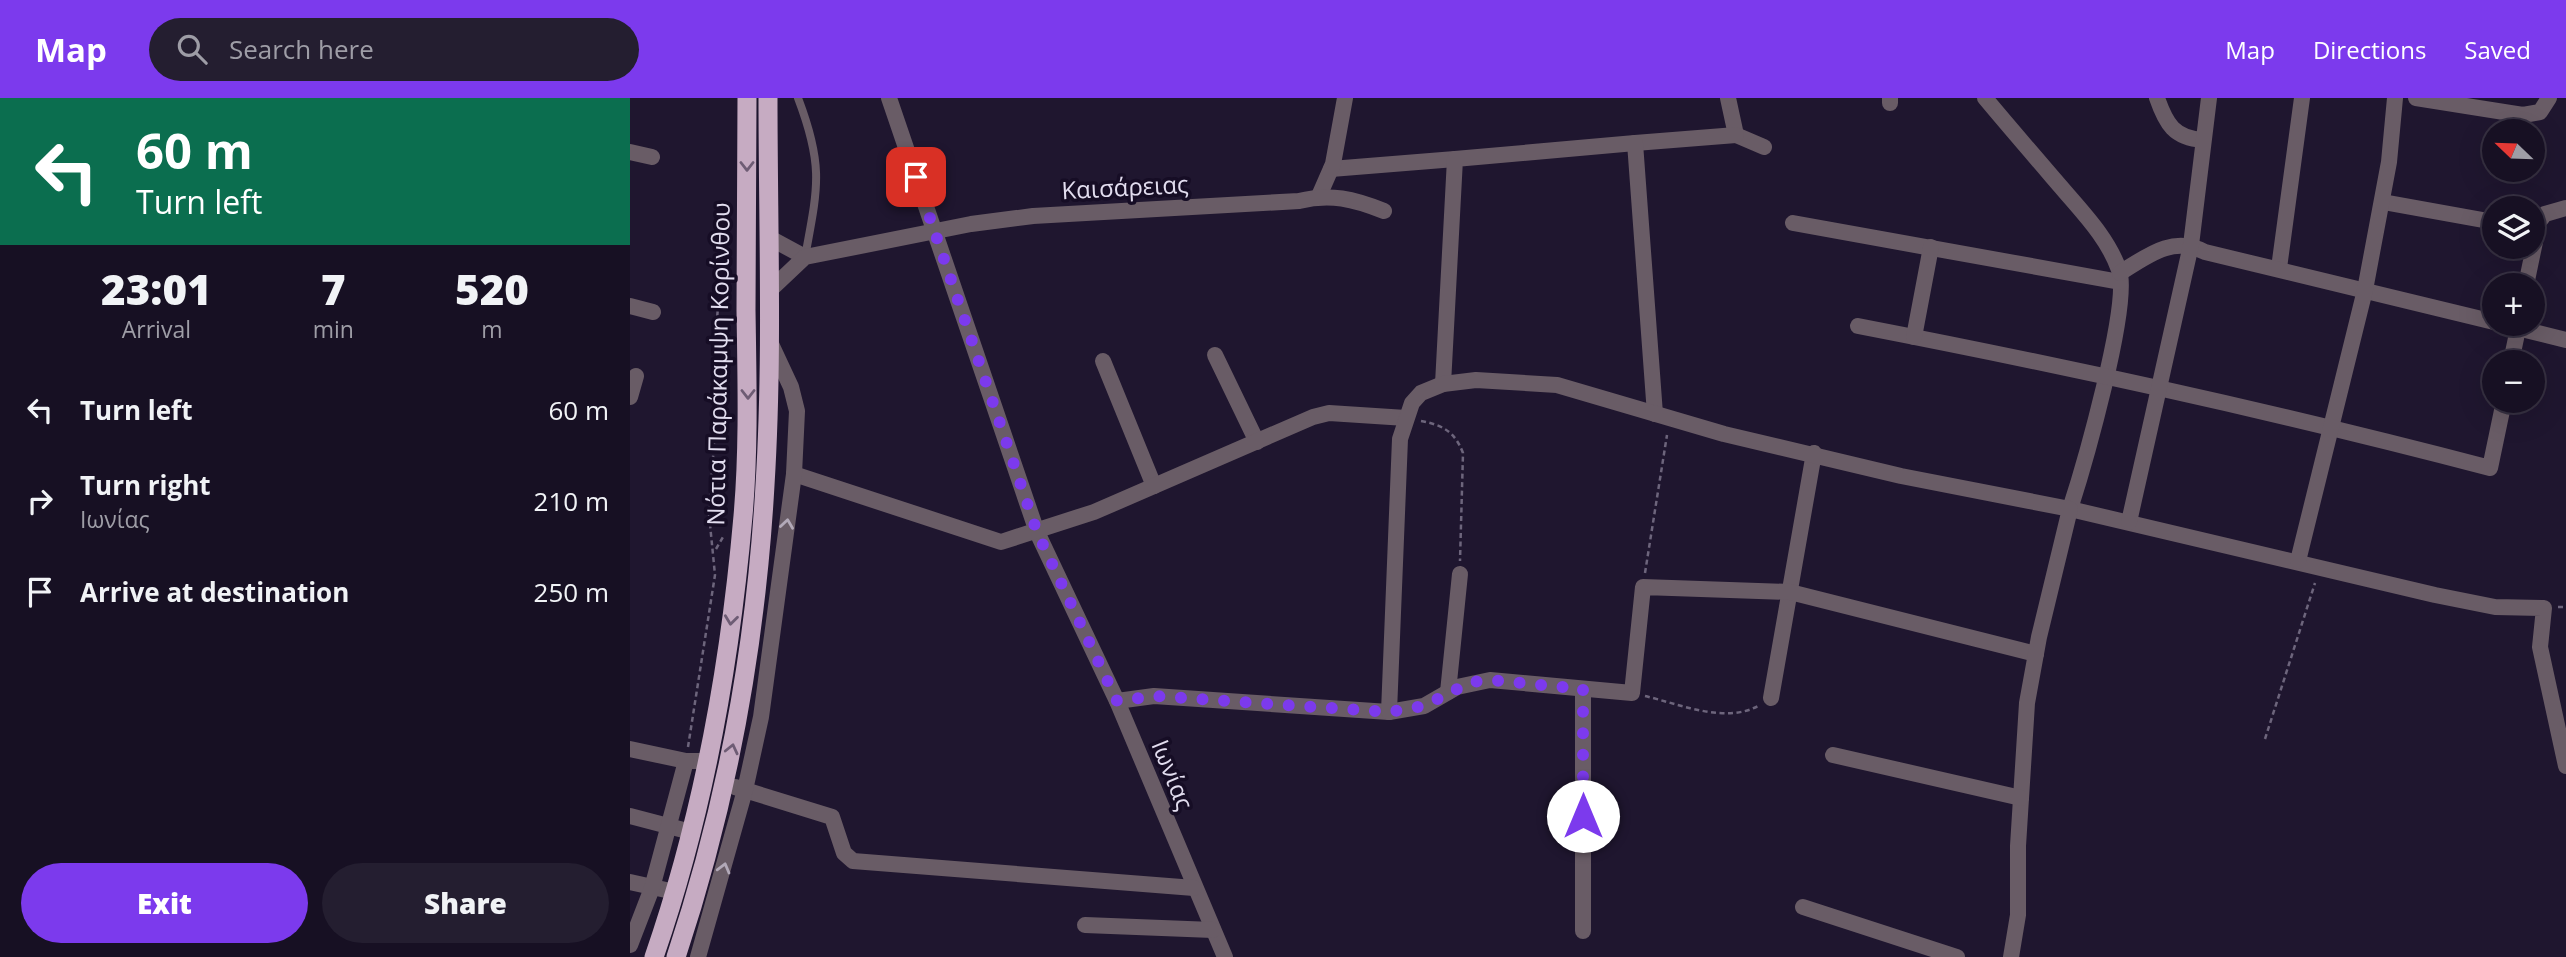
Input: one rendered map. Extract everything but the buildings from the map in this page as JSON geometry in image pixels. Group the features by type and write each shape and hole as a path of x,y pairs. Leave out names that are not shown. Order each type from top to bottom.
{"highway":[{"name":"Νότια Παράκαμψη Κορίνθου","path":"654,957 675,892 708,761 722,684 743,517 748,413 747,98"},
{"name":"Νότια Παράκαμψη Κορίνθου","path":"676,957 705,897 743,688 760,558 769,340 768,98"}],"street":[{"name":"Ιωνίας","path":"889,98 1037,532 1117,701 1225,957"},
{"path":"1319,196 1331,169 1345,98"},
{"path":"1728,98 1736,135"},
{"path":"1985,98 2089,221 2109,248 2120,278 2120,310 2106,376 2070,509 2027,703 2018,915 2011,957"},
{"path":"2157,98 2169,127 2179,136 2203,140"},
{"path":"2129,522 2191,245 2209,98"},
{"path":"2279,268 2302,98"},
{"path":"2298,561 2365,290 2383,202 2395,98"},
{"path":"2416,98 2523,115 2540,112 2548,104 2549,98"},
{"path":"1331,169 1736,135 1764,147"},
{"path":"1635,143 1662,416"},
{"path":"630,152 652,157"},
{"path":"1443,384 1455,159"},
{"name":"Καισάρειας","path":"805,257 934,230 1034,216 1299,201 1319,196 1355,199 1384,211"},
{"path":"2383,202 2482,220"},
{"path":"2545,214 2566,208"},
{"path":"1793,223 2120,278 2160,248 2191,245 2205,252 2482,319"},
{"path":"768,237 805,257 769,291"},
{"path":"1914,337 1931,247"},
{"path":"630,306 653,312"},
{"path":"1858,326 2160,387 2331,426 2490,468 2501,413"},
{"path":"2545,334 2566,340"},
{"path":"698,957 705,897 745,790 761,717 794,474 797,411 791,387 769,340"},
{"path":"1216,355 1257,442"},
{"path":"1103,361 1154,486"},
{"path":"630,397 636,376"},
{"path":"1389,712 1400,439 1406,418 1420,393 1443,384 1476,380 1557,385 1662,416 1901,476 2129,522 2495,607 2544,608 2540,647 2566,766"},
{"path":"794,474 1001,542 1037,532 1154,486 1329,413 1406,418"},
{"path":"1771,698 1814,453"},
{"path":"760,558 782,559"},
{"path":"1448,692 1460,575"},
{"path":"1117,701 1154,696 1389,712 1424,706 1471,682 1490,680 1632,693 1643,587 1790,592 2036,654"},
{"path":"1583,689 1583,932"},
{"path":"630,748 685,761 708,761"},
{"path":"1833,755 2021,798"},
{"path":"630,945 652,888 685,761"},
{"path":"724,784 832,817 844,853 853,861 1194,888"},
{"path":"630,816 691,832"},
{"path":"630,882 675,892"},
{"path":"1803,907 1956,957"},
{"path":"1085,925 1213,930"}],"lane":[{"path":"798,98 816,150 818,170 805,257"}],"path":[{"path":"685,761 715,575 709,513 718,307 723,295 747,265"},
{"path":"1643,587 1662,416"},
{"path":"1406,418 1447,429 1457,437 1463,453 1460,575"},
{"path":"2265,740 2320,566"},
{"path":"1632,693 1716,713 1755,709 1771,698"}],"route":[{"path":"916,177 1037,532 1117,701 1154,696 1389,712 1424,706 1471,682 1490,680 1583,689 1583,816"}]}
